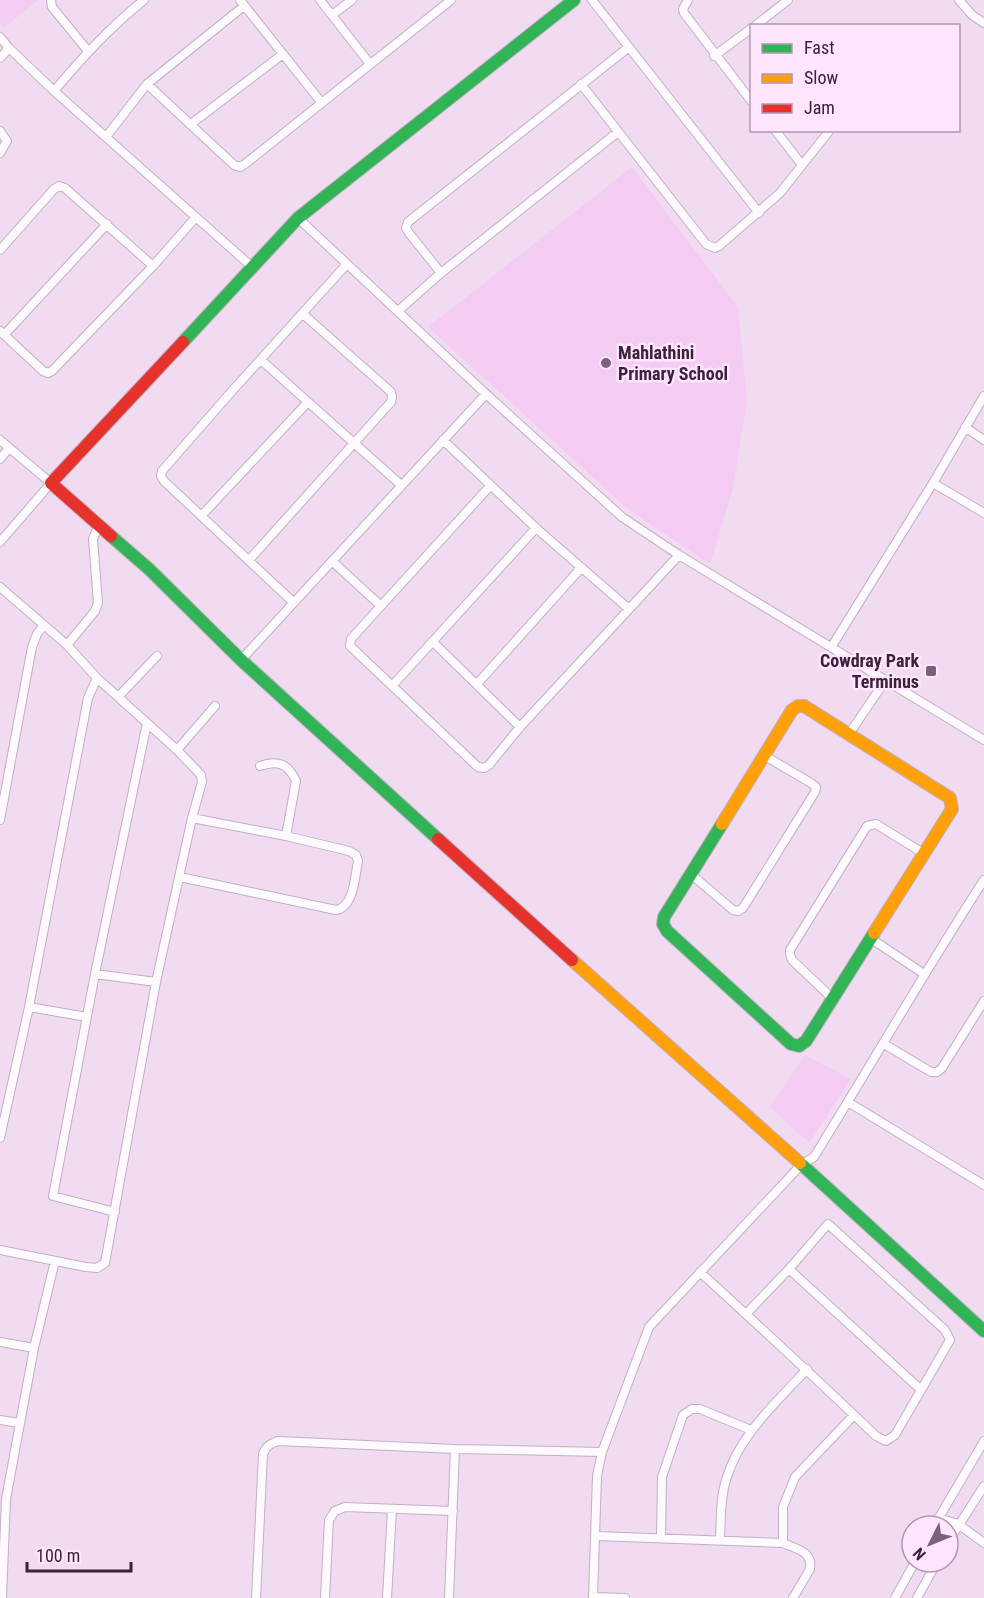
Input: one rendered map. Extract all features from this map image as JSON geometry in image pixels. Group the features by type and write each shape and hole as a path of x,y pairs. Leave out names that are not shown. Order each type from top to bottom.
{"street":[{"path":"51,0 52,7 88,51"},
{"path":"54,91 88,51 117,22 144,0"},
{"path":"320,0 370,64"},
{"path":"332,15 352,0"},
{"path":"147,84 234,165 240,167 451,0"},
{"path":"0,543 51,483 298,218 574,0"},
{"path":"592,0 759,213"},
{"path":"688,0 683,9 684,13 714,56 750,100"},
{"path":"759,24 788,0"},
{"path":"959,0 984,24"},
{"path":"106,137 147,84 242,3 321,102"},
{"path":"714,56 750,31"},
{"path":"0,37 54,91 251,266"},
{"path":"441,273 406,228 408,222 629,47"},
{"path":"0,58 9,48"},
{"path":"191,124 283,54"},
{"path":"581,84 706,244 715,248 780,193 828,132"},
{"path":"0,131 7,141 0,153"},
{"path":"398,311 441,273 618,132"},
{"path":"777,132 802,165"},
{"path":"0,250 59,186 65,188 153,266"},
{"path":"107,225 2,333 43,371 48,373 52,371 153,266 196,217"},
{"path":"298,218 486,394 622,517 679,555 984,740"},
{"path":"293,602 161,476 162,471 347,264"},
{"path":"249,560 354,444 393,397 391,392 303,314"},
{"path":"261,360 401,485"},
{"path":"241,660 486,394"},
{"path":"832,646 984,396"},
{"path":"202,515 307,403"},
{"path":"965,427 984,440"},
{"path":"0,440 157,576 241,660 984,1331"},
{"path":"443,440 536,528 629,609"},
{"path":"0,459 9,448"},
{"path":"933,483 984,513"},
{"path":"490,486 351,639 350,646 478,767 484,768 489,765 520,727 679,555"},
{"path":"66,645 95,611 98,603 93,539 99,525"},
{"path":"392,687 536,528"},
{"path":"332,561 381,606"},
{"path":"477,684 581,568"},
{"path":"0,587 66,645 97,678 177,750 201,775 202,782 156,982 105,1263 97,1268 0,1250"},
{"path":"0,820 32,647 37,634 44,625"},
{"path":"433,642 520,727"},
{"path":"118,697 157,656"},
{"path":"0,1138 29,1007 88,698 97,678"},
{"path":"849,734 885,681"},
{"path":"177,750 215,706"},
{"path":"798,706 804,706 849,734 950,798 952,809 804,1044 799,1046 790,1044 667,931 663,924 664,917 792,710 798,706"},
{"path":"115,1212 53,1196 95,974 147,723"},
{"path":"692,875 733,910 738,911 743,908 815,792 816,787 811,783 765,756"},
{"path":"260,766 279,763 293,774 296,781 286,836"},
{"path":"180,878 336,910 343,909 348,903 358,861 356,855 349,851 192,818"},
{"path":"832,998 792,960 790,954 867,826 876,824 923,853"},
{"path":"625,1598 593,1597 597,1476 602,1452 649,1327 801,1165 814,1157 924,974 983,884"},
{"path":"870,938 924,974"},
{"path":"95,974 156,982"},
{"path":"884,1044 932,1072 937,1072 942,1068 984,1000"},
{"path":"29,1007 87,1017"},
{"path":"848,1102 984,1185"},
{"path":"700,1272 746,1314 807,1369 876,1436 886,1441 894,1435 950,1342 950,1337 945,1330 828,1224 746,1314"},
{"path":"2,1598 3,1498 34,1348 56,1260"},
{"path":"789,1269 920,1389"},
{"path":"0,1342 34,1348"},
{"path":"720,1539 725,1482 730,1468 751,1430 807,1369"},
{"path":"661,1537 662,1477 683,1415 692,1409 700,1409 751,1430"},
{"path":"783,1543 783,1507 795,1477 854,1415"},
{"path":"0,1420 19,1423"},
{"path":"256,1598 263,1454 268,1446 278,1441 455,1449 602,1452"},
{"path":"941,1514 984,1442"},
{"path":"449,1598 455,1449"},
{"path":"960,1521 984,1486"},
{"path":"325,1598 329,1520 332,1514 345,1507 453,1511"},
{"path":"387,1598 392,1509"},
{"path":"960,1525 984,1543"},
{"path":"596,1536 783,1543 805,1552 811,1563 810,1569 793,1598"},
{"path":"895,1598 908,1574"},
{"path":"917,1598 930,1574"}],"shaded area":[{"path":"0,0 38,0 4,28 0,23"},
{"name":"Mahlathini Primary School","path":"632,167 738,307 747,400 733,489 710,564 628,509 428,327"},
{"path":"805,1055 851,1079 810,1142 770,1107"}],"traffic: fast":[{"path":"183,342 298,218 574,0"},
{"path":"111,536 149,569 241,660 438,839"},
{"path":"722,824 664,917 663,924 667,931 791,1044 799,1046 806,1041 874,933"},
{"path":"800,1163 984,1331"}],"traffic: slow":[{"path":"798,706 804,706 950,798 952,809 874,933"},
{"path":"722,824 792,710 798,706"},
{"path":"572,960 800,1163"}],"traffic: jam":[{"path":"111,536 51,483 183,342"},
{"path":"438,839 572,960"}],"place":[{"name":"Mahlathini Primary School","path":"606,363"},
{"name":"Cowdray Park Terminus","path":"931,671"}]}
